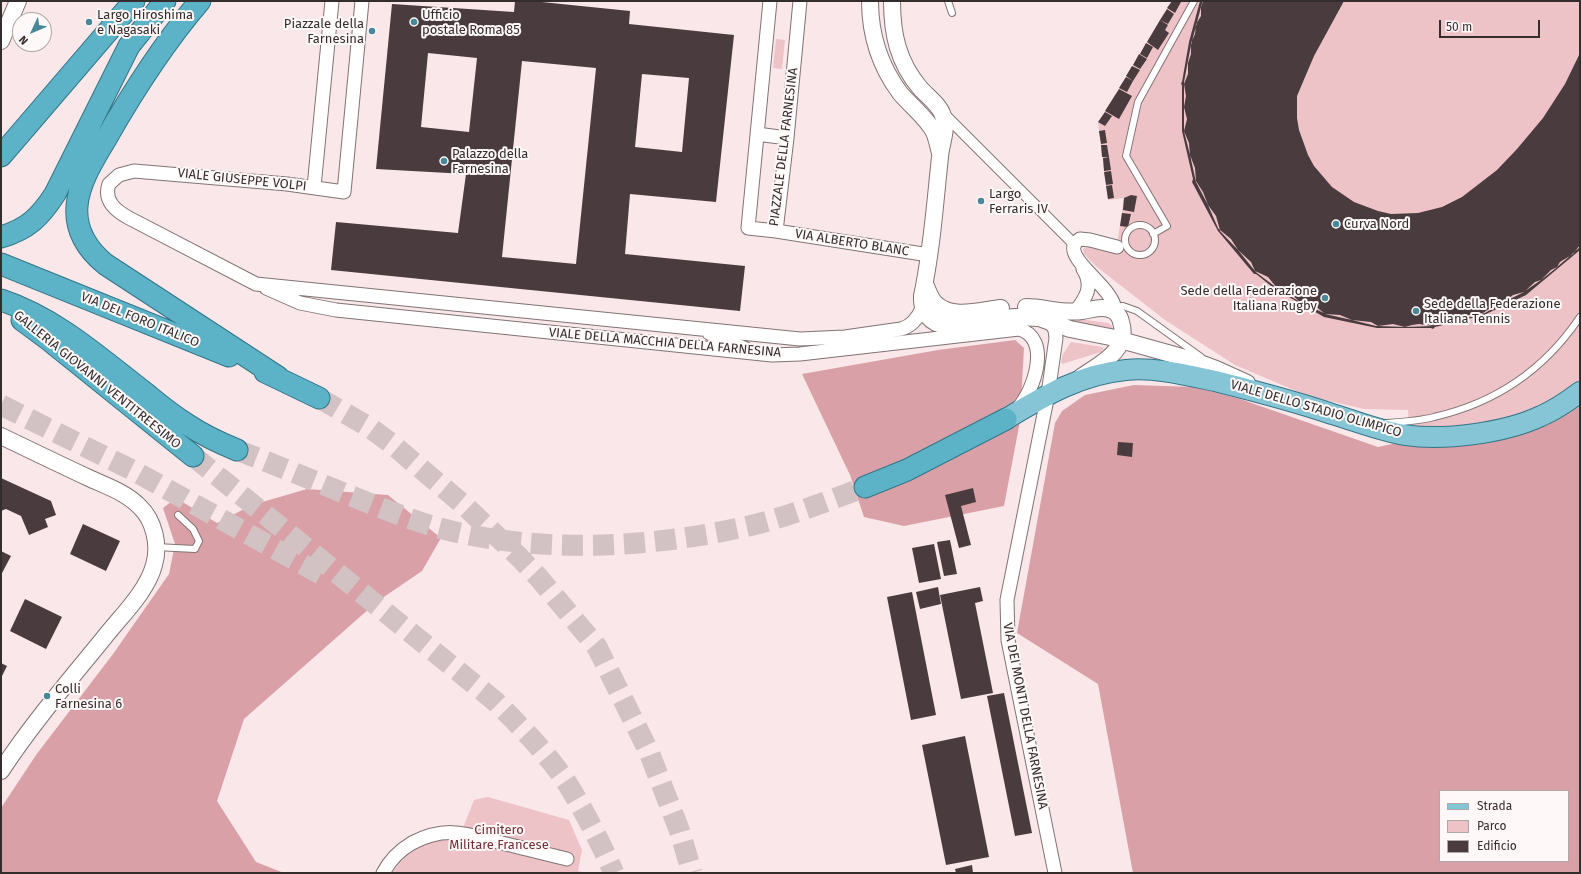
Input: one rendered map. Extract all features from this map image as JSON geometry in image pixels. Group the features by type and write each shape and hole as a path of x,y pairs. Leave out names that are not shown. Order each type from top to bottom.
{"highway":[{"path":"1,156 14,139 134,1"},
{"path":"1,237 27,227 48,204 62,180 129,46 165,1"},
{"path":"200,1 148,67 103,143 82,185 77,205 77,219 84,240 90,250 104,264 278,377 319,398"},
{"name":"VIA DEL FORO ITALICO","path":"1,264 278,377"},
{"path":"1,300 54,324 174,416 203,434 237,450"},
{"name":"GALLERIA GIOVANNI VENTITREESIMO","path":"1,304 49,340 193,456"},
{"path":"865,487 907,470 1006,419"}],"main road":[{"name":"VIALE DELLO STADIO OLIMPICO","path":"1048,394 1071,383 1099,374 1142,369 1204,379 1263,392 1392,432 1415,436 1443,436 1490,431 1510,427 1541,416 1562,405 1580,392"},
{"path":"1006,419 1048,394"}],"street":[{"path":"1,41 18,1"},
{"path":"314,187 332,1"},
{"name":"VIALE GIUSEPPE VOLPI","path":"141,170 314,187 344,192 362,1"},
{"name":"PIAZZALE DELLA FARNESINA","path":"770,1 748,228 776,231 787,138 800,1"},
{"path":"870,1 871,21 882,63 901,94 934,131 940,155"},
{"path":"892,1 893,33 902,61 916,83 942,112 1074,244"},
{"path":"942,112 945,122 945,131 940,155 929,255 922,296 922,308 930,318 947,326 1015,317 1039,318 1078,332 1122,340 1216,369 1263,392"},
{"path":"757,134 787,138"},
{"name":"VIALE DELLA MACCHIA DELLA FARNESINA","path":"141,170 122,173 111,181 108,187 108,194 114,208 129,218 256,284 293,300 313,306 336,310 760,354 800,354 898,344 1013,329 1022,330 1029,334 1034,340 1037,348 1034,377 1025,399 1006,419"},
{"name":"VIA ALBERTO BLANC","path":"776,231 929,255"},
{"path":"1075,312 1087,296 1089,287 1087,276 1074,253 1074,244 1077,240 1082,239 1121,245"},
{"path":"1071,383 1111,356 1117,350 1122,340 1122,325 1120,318 1113,309 1108,292 1079,263"},
{"name":"VIALE DELLA MACCHIA DELLA FARNESINA","path":"256,284 791,338 845,337 906,328 914,322 922,308"},
{"path":"925,284 935,303 950,312 960,313 1019,307 1075,312 1095,308 1113,309"},
{"name":"VIA DEI MONTI DELLA FARNESINA","path":"1051,323 1055,330 1056,338 1048,394 1013,563 1006,611 1008,640 1054,873"},
{"path":"696,328 760,354"},
{"path":"1,436 128,497 140,506 148,517 153,530 156,547 154,565 143,589 70,679 1,771"},
{"path":"383,873 394,856 409,845 431,834 442,832 464,833 567,859"}],"lane":[{"path":"948,1 952,13"},
{"path":"1153,234 1167,226 1126,156 1138,102 1194,1"},
{"path":"1132,227 1146,227 1153,234 1154,239 1152,248 1145,254 1135,254 1121,245 1126,234 1132,227"},
{"path":"1113,309 1127,307 1137,311 1216,369"},
{"path":"1366,425 1434,418 1455,412 1501,392 1522,379 1551,353 1580,317"},
{"path":"156,547 195,549 199,541 193,529 178,515"}],"green space":[{"path":"1172,1 1580,1 1580,382 1546,405 1482,425 1447,429 1409,425 1408,410 1364,409 1308,396 1235,365 1165,320 1097,267 1084,254 1083,249 1094,247 1116,252 1124,198 1108,200 1098,123"},
{"path":"776,39 785,40 782,69 773,68"},
{"path":"1079,319 1108,323 1112,326 1113,331 1076,323"},
{"path":"1071,342 1102,347 1103,349 1101,352 1062,364 1063,354"},
{"name":"Cimitero Militare Francese","path":"488,797 569,820 582,850 578,871 588,873 392,873 406,857 424,845 439,838 459,838 474,800"}],"shaded area":[{"path":"1015,340 1024,348 1020,421 1004,506 904,526 864,517 850,475 802,374 938,350"},
{"path":"1580,382 1580,873 1133,873 1098,684 1017,633 1055,423 1062,411 1085,395 1134,385 1195,387 1240,399 1378,447 1482,425 1546,405"},
{"path":"307,489 388,495 441,538 422,571 378,601 244,719 217,801 256,862 284,873 1,873 1,808 36,755 113,654 169,574 175,544 163,508 176,498 217,523 252,505"}],"building":[{"name":"Palazzo della Farnesina","path":"515,1 532,1 630,11 629,24 734,35 716,202 630,194 625,254 745,266 740,311 331,270 336,222 458,233 466,174 376,169 392,4 514,12","holes":["428,53 477,58 469,132 421,127","522,61 596,68 576,264 502,257","642,74 689,78 682,152 635,147"]},
{"path":"1172,1 1181,2 1175,13 1167,8"},
{"path":"1200,1 1203,1 1202,4 1204,1 1344,1 1314,56 1297,96 1297,118 1299,130 1308,155 1314,166 1332,187 1354,202 1391,214 1418,213 1442,207 1462,197 1497,170 1543,118 1565,84 1580,53 1580,245 1575,251 1580,247 1580,250 1526,295 1484,315 1435,327 1433,329 1377,328 1324,317 1275,289 1254,274 1218,231 1192,182 1193,179 1182,131 1181,83 1189,42","holes":["1201,7 1201,16 1197,23","1191,45 1188,74 1184,84","1184,84 1186,96 1184,107","1184,107 1187,119 1184,131","1184,131 1189,143 1190,155","1190,155 1195,168 1196,181 1203,192 1208,205 1196,182","1208,205 1216,216 1220,230","1220,230 1231,239 1238,250","1238,250 1251,262 1255,271","1570,256 1557,267 1560,262","1557,267 1541,280 1551,270","1255,271 1268,277 1277,288","1541,280 1525,291 1535,282","1277,288 1290,293 1299,302","1524,292 1504,302 1513,295","1301,302 1315,306 1324,313","1504,302 1485,313 1433,326 1446,320 1458,319 1472,314 1483,313 1493,306","1325,314 1340,315 1352,320","1352,320 1371,322 1378,326","1393,324 1405,327 1378,326","1419,324 1433,326 1405,327"]},
{"path":"1167,9 1174,14 1168,24 1160,20"},
{"path":"1160,20 1168,25 1165,30 1169,33 1158,50 1147,42"},
{"path":"1146,43 1153,47 1147,58 1140,54"},
{"path":"1139,54 1147,59 1140,69 1133,65"},
{"path":"1132,66 1140,70 1133,81 1126,76"},
{"path":"1126,77 1133,81 1127,92 1119,88"},
{"path":"1119,89 1132,96 1119,119 1105,111"},
{"path":"1105,112 1112,116 1105,126 1098,122"},
{"path":"1105,130 1107,143 1101,144 1099,131"},
{"path":"1101,145 1107,145 1109,157 1102,157"},
{"path":"1109,157 1111,170 1104,171 1103,158"},
{"path":"1111,171 1113,184 1106,185 1104,172"},
{"path":"1112,185 1114,198 1108,199 1106,186"},
{"path":"1131,195 1137,196 1134,212 1123,210 1124,198"},
{"path":"1122,213 1131,214 1128,227 1120,226"},
{"path":"1118,442 1133,443 1132,457 1117,455"},
{"path":"1,478 51,501 56,515 45,519 48,527 29,535 21,516 6,509 1,511"},
{"path":"973,488 976,502 961,506 971,545 959,548 945,495"},
{"path":"83,524 120,541 106,571 70,554"},
{"path":"950,540 957,574 944,576 937,542"},
{"path":"934,544 941,579 919,583 912,548"},
{"path":"1,551 11,556 1,575"},
{"path":"938,587 941,604 920,609 916,592"},
{"path":"980,587 983,601 975,603 993,693 961,699 940,595"},
{"path":"912,592 936,715 911,720 887,597"},
{"path":"25,599 62,617 46,649 10,631"},
{"path":"1,663 7,666 1,678"},
{"path":"1004,693 1032,833 1015,836 987,696"},
{"path":"965,736 989,857 946,865 922,745"},
{"path":"972,865 973,873 956,873 955,869"}],"tunnel":[{"path":"319,398 369,427 392,444 466,507 539,578 597,647 649,752 680,832 692,873"},
{"path":"1,405 134,471 324,576"},
{"path":"237,450 378,507 432,526 470,535 508,541 548,544 627,544 706,534 744,527 775,519 865,487"},
{"path":"193,456 496,702 542,751 567,783 592,827 614,873"}],"place":[{"name":"Largo Hiroshima e Nagasaki","path":"89,22"},
{"name":"Ufficio postale Roma 85","path":"414,22"},
{"name":"Piazzale della Farnesina","path":"372,31"},
{"name":"Palazzo della Farnesina","path":"444,161"},
{"name":"Largo Ferraris IV","path":"981,201"},
{"name":"Curva Nord","path":"1336,224"},
{"name":"Sede della Federazione Italiana Rugby","path":"1325,298"},
{"name":"Sede della Federazione Italiana Tennis","path":"1416,311"},
{"name":"Colli Farnesina 6","path":"47,696"}]}
